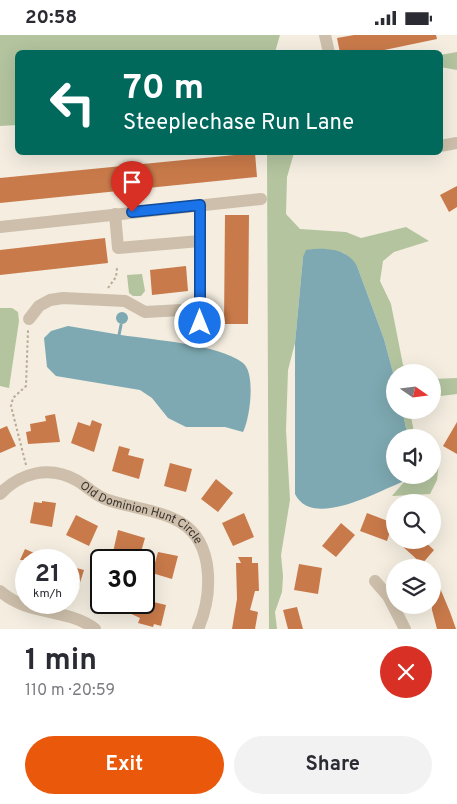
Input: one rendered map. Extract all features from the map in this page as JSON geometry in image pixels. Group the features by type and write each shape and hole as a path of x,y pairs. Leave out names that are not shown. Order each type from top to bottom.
{"street":[{"path":"324,35 328,50"},
{"path":"443,145 457,143"},
{"path":"0,227 261,199"},
{"path":"200,205 200,323"},
{"path":"115,214 118,248 200,241"},
{"path":"29,319 38,306 50,300 63,298 125,301 145,312 200,309"},
{"path":"0,494 18,479 29,474"},
{"name":"Old Dominion Hunt Circle","path":"29,474 62,474 74,479 104,499 164,516 180,522 191,529 205,553 208,567 208,595 205,613 198,629"},
{"path":"375,581 388,596 405,629"},
{"path":"0,591 17,603 78,621 95,629"}],"path":[{"path":"102,300 116,277 117,268"},
{"path":"29,319 26,386 13,398 11,406 29,474"}],"green space":[{"path":"0,35 280,35 276,50 15,50 15,125 0,126"},
{"path":"457,52 457,70 443,68 443,54"},
{"path":"267,155 293,155 287,177 286,214 300,229 346,232 361,238 406,227 429,241 394,252 383,261 380,281 391,304 403,364 391,364 384,339 357,266 344,253 312,249 303,257 295,343 288,370 286,430 290,500 281,555 282,592 275,612 277,629 269,629"},
{"path":"142,274 145,291 141,296 133,296 129,293 127,275"},
{"path":"0,308 12,308 18,312 19,321 9,388 0,386"},
{"path":"457,378 457,394 441,396 441,379"},
{"path":"404,419 411,419 413,429 406,429"},
{"path":"402,484 435,484 430,494 394,494"}],"water":[{"path":"306,250 335,250 348,256 357,266 384,339 391,364 386,364 386,419 404,419 406,429 386,429 386,484 397,484 346,505 330,508 315,508 303,504 295,494 295,343 303,257"},
{"path":"120,312 124,312 128,318 124,324 120,324 116,320 116,316"},
{"path":"68,326 202,347 218,351 243,363 247,368 249,376 251,396 246,426 243,432 225,427 186,427 168,418 152,398 140,390 56,376 47,367 44,338 51,331"}],"building":[{"path":"354,35 436,35 437,39 384,50 339,50 337,38"},
{"path":"235,155 255,155 257,177 0,203 0,178"},
{"path":"457,186 457,207 449,212 440,195"},
{"path":"225,215 249,215 248,324 224,324"},
{"path":"105,238 108,263 0,275 0,250"},
{"path":"186,266 188,291 152,295 150,270"},
{"path":"55,414 60,442 28,444 26,432 31,431 30,424 46,421 45,416"},
{"path":"92,420 102,424 94,452 71,443 78,422 90,426"},
{"path":"457,422 457,454 443,446"},
{"path":"7,426 16,446 0,453 0,429"},
{"path":"119,446 130,449 128,455 144,459 139,479 112,471"},
{"path":"170,463 192,469 186,492 164,486"},
{"path":"216,479 233,493 218,512 201,499"},
{"path":"42,501 56,503 52,527 30,523 34,502 42,503"},
{"path":"244,513 254,537 233,546 222,523"},
{"path":"367,513 386,520 386,541 360,531"},
{"path":"76,515 98,526 89,546 66,535"},
{"path":"341,523 355,535 336,557 322,546"},
{"path":"118,530 145,538 142,549 114,549"},
{"path":"405,549 434,550 426,559 416,559"},
{"path":"158,552 178,556 172,579 155,574 155,562"},
{"path":"238,557 252,557 252,563 258,563 259,591 255,591 250,610 258,612 255,629 232,629 237,599 236,563 241,563"},
{"path":"299,564 322,568 318,594 294,590"},
{"path":"80,569 84,570 80,583"},
{"path":"441,590 456,629 437,629 433,614 441,614"},
{"path":"155,602 166,605 161,626 154,624 153,627 138,623 140,618 131,614 155,614"},
{"path":"297,607 303,629 288,629 283,610"}],"waterway":[{"path":"119,335 121,325"}],"route":[{"path":"132,212 200,205 200,323"}]}
